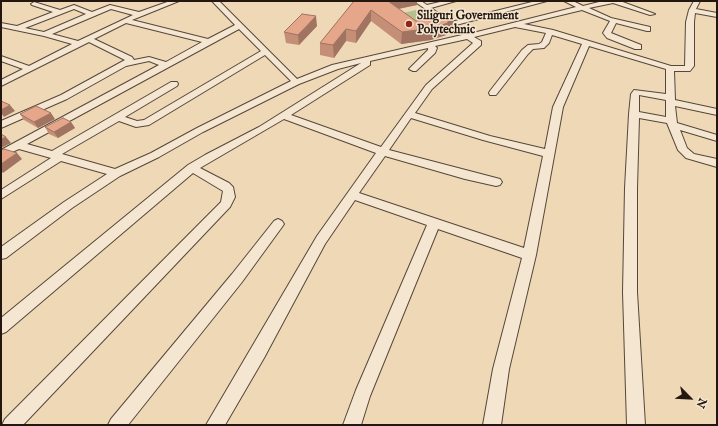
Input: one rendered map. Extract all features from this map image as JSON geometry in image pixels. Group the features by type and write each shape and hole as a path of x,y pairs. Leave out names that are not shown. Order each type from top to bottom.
{"street":[{"path":"2,82 139,14 176,1"},
{"path":"215,1 296,82"},
{"path":"422,5 453,1"},
{"path":"448,23 544,1"},
{"path":"567,1 614,21 647,29"},
{"path":"1,254 68,205 116,173 296,82 335,67 613,1 652,14"},
{"path":"514,24 550,32 670,68 687,69 690,66 690,22 692,10 697,1"},
{"path":"34,4 59,12"},
{"path":"215,425 258,354 321,240 429,87 478,43 422,5"},
{"path":"18,28 76,7 91,14"},
{"path":"46,34 110,7 139,14"},
{"path":"692,10 717,15"},
{"path":"126,21 210,42"},
{"path":"614,21 607,33 610,36 638,47"},
{"path":"1,25 46,34 79,44"},
{"path":"1,154 240,25"},
{"path":"493,93 527,49 541,46 545,43 550,32"},
{"path":"88,39 130,59 127,64"},
{"path":"492,425 501,369 529,255 558,107 586,43"},
{"path":"413,69 432,51 433,48 430,45"},
{"path":"118,117 136,124 146,124 266,51"},
{"path":"1,58 30,68"},
{"path":"1,327 192,168 209,157 284,116 375,58"},
{"path":"1,125 64,97 127,64 145,59 155,60 167,65"},
{"path":"670,68 672,123 686,153 690,156 717,163"},
{"path":"1,195 56,156 174,84"},
{"path":"636,425 630,292 631,188 635,94 637,92 717,112"},
{"path":"634,114 672,123 717,138"},
{"path":"410,115 487,138 549,154"},
{"path":"284,116 383,152 496,182"},
{"path":"18,145 116,173"},
{"path":"10,425 226,204 229,197 229,190 225,186 192,168"},
{"path":"352,195 529,255"},
{"path":"352,425 362,396 434,223"},
{"path":"117,425 237,278 278,224"}],"green space":[{"path":"419,10 437,23 417,28 398,14"}],"building":[{"path":"354,1 388,1 416,21 448,14 454,17 448,20 448,23 433,28 402,32 371,10 356,31 346,29 333,45 320,43"},
{"path":"302,14 316,16 298,35 284,32"},
{"path":"1,101 10,105 1,110"},
{"path":"36,106 51,113 34,122 20,114"},
{"path":"63,118 71,122 54,132 45,127"},
{"path":"1,134 6,137 1,139"},
{"path":"4,149 17,153 1,164 1,150"}],"place":[{"name":"Siliguri Government Polytechnic","path":"409,24"}]}
